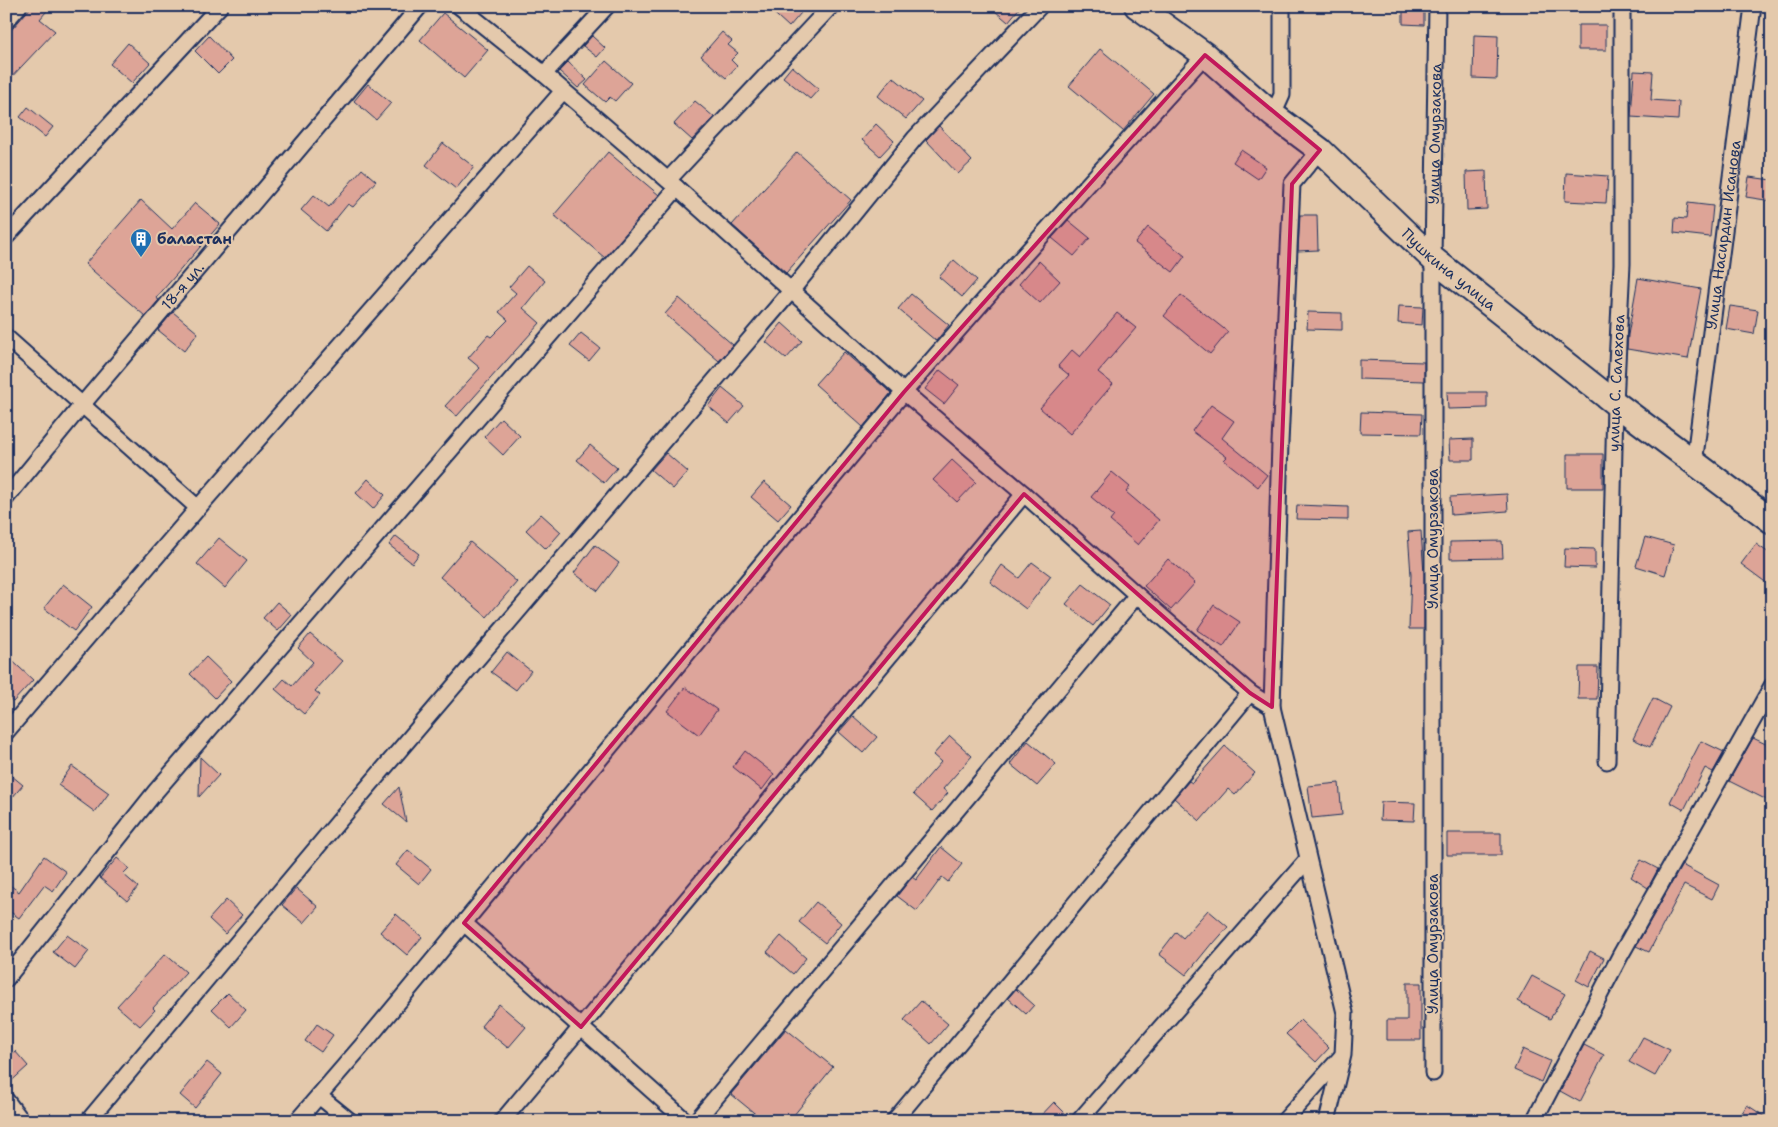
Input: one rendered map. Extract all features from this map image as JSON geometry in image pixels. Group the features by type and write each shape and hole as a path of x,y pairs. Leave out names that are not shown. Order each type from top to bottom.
{"highway":[{"name":"Пушкина улица","path":"1138,6 1205,55 1273,115 1320,150 1433,259 1694,464 1772,520"}],"street":[{"path":"6,21 18,6"},
{"path":"6,237 220,6"},
{"name":"18-я ул.","path":"6,498 82,405 420,6"},
{"path":"459,6 544,74 673,184 904,392 1024,494 1137,596 1250,693 1272,708"},
{"path":"544,74 607,6"},
{"path":"6,979 156,791 673,184 831,6"},
{"path":"88,1121 352,806 791,291 915,138 1040,6"},
{"path":"1273,115 1282,96 1282,6"},
{"name":"Улица Омурзакова","path":"1433,1073 1433,259 1437,6"},
{"name":"улица С. Салехова","path":"1607,761 1615,403 1622,264 1622,6"},
{"name":"Улица Насирдин Исанова","path":"1694,464 1753,6"},
{"path":"297,1121 464,923 904,392 1008,273 1205,55"},
{"path":"6,732 198,508 563,91"},
{"path":"1320,150 1292,184 1280,443 1272,708 1345,1013 1343,1055 1327,1121"},
{"path":"6,337 198,508"},
{"path":"502,1121 1024,494"},
{"path":"696,1121 1137,596"},
{"path":"1534,1121 1620,956 1772,686"},
{"path":"894,1121 1250,693"},
{"path":"1079,1121 1308,860"},
{"path":"464,923 686,1121"},
{"path":"1284,1121 1343,1055"},
{"path":"319,1096 350,1121"},
{"path":"7,1103 22,1121"}],"highlighted area":[{"path":"1205,55 1320,150 1292,184 1272,707 1250,693 1024,494 581,1027 464,923 904,392"}],"building":[{"path":"32,6 51,6 40,19 55,31 6,83 6,36"},
{"path":"766,6 794,6 801,13 789,27"},
{"path":"989,6 1021,6 1008,22"},
{"path":"1403,6 1424,6 1424,25 1403,24"},
{"path":"443,13 488,50 464,78 420,40"},
{"path":"1578,25 1606,25 1606,50 1578,50"},
{"path":"722,32 732,41 728,45 738,53 731,60 737,66 726,78 701,56"},
{"path":"1474,35 1498,36 1497,79 1473,78"},
{"path":"209,36 232,60 218,74 195,51"},
{"path":"592,36 605,48 597,57 583,46"},
{"path":"128,43 150,63 132,83 110,64"},
{"path":"1100,49 1154,94 1123,131 1069,86"},
{"path":"606,61 631,83 615,101 610,97 605,102 585,85"},
{"path":"568,62 587,80 578,88 559,71"},
{"path":"792,66 819,89 810,99 783,77"},
{"path":"1634,71 1653,72 1651,100 1679,102 1678,120 1631,117"},
{"path":"893,77 922,101 906,119 878,96"},
{"path":"368,84 391,103 376,120 354,101"},
{"path":"695,101 714,117 692,140 674,124"},
{"path":"28,107 53,127 45,137 20,117"},
{"path":"876,124 894,141 880,156 862,140"},
{"path":"939,126 972,161 958,174 926,140"},
{"path":"443,143 474,167 456,189 426,165"},
{"path":"1241,150 1266,167 1258,179 1233,162"},
{"path":"608,152 659,195 605,258 554,215"},
{"path":"797,152 851,200 786,273 732,225"},
{"path":"362,169 376,181 353,207 348,204 326,231 301,210 314,195 329,207"},
{"path":"1486,171 1487,209 1467,210 1466,172"},
{"path":"1566,173 1608,176 1606,203 1565,201"},
{"path":"1749,177 1772,180 1772,201 1746,197"},
{"name":"баластан","path":"141,200 172,229 195,203 220,224 156,298 159,300 145,316 85,264"},
{"path":"1688,203 1713,206 1710,237 1674,233 1675,218 1686,219"},
{"path":"1300,215 1317,215 1318,250 1298,251"},
{"path":"1068,220 1090,238 1074,256 1052,238"},
{"path":"1148,227 1185,256 1173,272 1135,243"},
{"path":"954,260 977,280 962,297 939,277"},
{"path":"1039,261 1060,281 1040,303 1019,284"},
{"path":"527,266 545,281 523,308 540,323 457,416 445,406 480,368 468,358 488,335 491,337 508,320 499,312 516,293 509,287"},
{"path":"1638,278 1701,289 1688,359 1627,349"},
{"path":"911,294 949,325 936,341 898,309"},
{"path":"1181,295 1228,332 1210,354 1164,316"},
{"path":"679,298 733,345 719,361 665,314"},
{"path":"1399,306 1423,307 1422,325 1398,323"},
{"path":"1730,306 1758,310 1754,334 1726,329"},
{"path":"173,312 198,333 184,351 158,330"},
{"path":"1308,312 1342,313 1342,330 1307,329"},
{"path":"1117,313 1136,328 1098,372 1113,384 1070,434 1040,408 1069,375 1058,366 1072,350 1080,357"},
{"path":"782,323 802,341 786,359 766,342"},
{"path":"581,333 600,348 589,361 570,346"},
{"path":"844,352 891,393 863,427 815,384"},
{"path":"1359,360 1424,362 1424,381 1359,379"},
{"path":"940,370 959,385 944,404 925,389"},
{"path":"722,388 744,406 729,423 708,406"},
{"path":"1447,392 1487,392 1487,408 1448,409"},
{"path":"1211,405 1234,421 1222,438 1267,475 1258,487 1224,460 1227,457 1192,431"},
{"path":"1361,412 1422,414 1421,434 1360,433"},
{"path":"501,418 520,436 503,455 484,437"},
{"path":"1473,439 1473,460 1450,460 1449,440"},
{"path":"590,445 617,468 604,483 577,460"},
{"path":"666,453 688,472 673,489 651,470"},
{"path":"1567,454 1603,454 1603,488 1567,488"},
{"path":"952,460 976,482 957,502 933,480"},
{"path":"1112,472 1130,487 1126,492 1159,520 1138,545 1110,521 1114,516 1091,497"},
{"path":"368,479 385,495 373,509 356,493"},
{"path":"764,482 791,505 778,520 751,497"},
{"path":"1507,494 1508,511 1451,515 1450,497"},
{"path":"1297,505 1348,507 1348,520 1296,519"},
{"path":"541,514 561,532 546,549 526,530"},
{"path":"1421,531 1424,574 1424,629 1409,629 1411,575 1408,532"},
{"path":"396,536 419,554 412,563 389,545"},
{"path":"1645,537 1674,545 1665,575 1636,566"},
{"path":"219,538 247,561 225,588 197,564"},
{"path":"1502,541 1503,558 1450,559 1450,542"},
{"path":"470,542 517,582 487,617 440,577"},
{"path":"1756,544 1772,555 1772,587 1741,564"},
{"path":"595,545 619,563 598,591 574,573"},
{"path":"1565,548 1595,549 1595,568 1564,567"},
{"path":"1168,559 1195,583 1171,610 1144,586"},
{"path":"1032,562 1051,576 1026,609 990,582 1002,565 1019,578"},
{"path":"63,584 92,607 74,631 44,608"},
{"path":"1083,584 1110,605 1093,626 1066,604"},
{"path":"277,602 292,615 278,631 263,618"},
{"path":"1214,605 1240,622 1223,647 1197,630"},
{"path":"310,634 342,661 315,691 320,695 304,714 275,689 284,679 292,686 313,662 298,648"},
{"path":"507,652 531,671 516,690 491,672"},
{"path":"6,655 33,680 13,702 6,696"},
{"path":"206,657 231,681 215,698 190,674"},
{"path":"1579,667 1598,667 1597,699 1578,699"},
{"path":"685,687 717,710 699,735 667,711"},
{"path":"1653,698 1670,707 1650,747 1633,739"},
{"path":"853,716 877,737 863,753 839,732"},
{"path":"950,736 972,756 943,789 948,793 932,811 913,794 941,762 933,755"},
{"path":"1753,738 1772,747 1772,792 1767,800 1729,781"},
{"path":"1028,741 1056,764 1037,786 1010,764"},
{"path":"1701,741 1724,752 1713,772 1705,768 1684,810 1670,802"},
{"path":"1225,746 1255,773 1235,795 1228,789 1200,821 1174,798 1189,781 1192,783"},
{"path":"745,751 774,774 762,790 733,767"},
{"path":"200,757 219,775 199,797"},
{"path":"72,766 109,793 95,812 58,785"},
{"path":"6,771 23,785 6,805"},
{"path":"1339,783 1342,815 1312,818 1308,786"},
{"path":"399,787 406,822 384,804"},
{"path":"1381,802 1415,803 1414,821 1380,820"},
{"path":"1447,833 1501,833 1501,855 1447,855"},
{"path":"941,847 962,864 948,882 942,877 917,911 897,896 912,877 916,880"},
{"path":"408,850 431,869 419,884 396,865"},
{"path":"44,856 66,872 53,891 44,885 19,918 6,909 6,882 19,892"},
{"path":"117,858 129,868 123,874 138,887 127,901 100,878"},
{"path":"1641,860 1658,869 1648,888 1631,877"},
{"path":"1682,865 1719,885 1712,899 1684,885 1649,952 1636,946"},
{"path":"296,888 318,907 304,923 282,905"},
{"path":"226,900 242,915 225,934 209,919"},
{"path":"816,902 841,923 825,943 799,922"},
{"path":"1208,910 1228,927 1212,943 1186,975 1159,954 1176,932 1183,938"},
{"path":"396,914 422,937 407,955 380,932"},
{"path":"67,935 89,951 75,969 53,952"},
{"path":"781,936 806,958 793,974 767,952"},
{"path":"1590,951 1604,958 1589,987 1576,980"},
{"path":"165,954 186,972 153,1008 155,1010 140,1026 117,1006"},
{"path":"1532,976 1565,994 1550,1019 1518,1001"},
{"path":"1407,983 1421,983 1421,1040 1387,1040 1387,1020 1407,1020"},
{"path":"1016,989 1034,1005 1026,1014 1008,998"},
{"path":"228,993 246,1010 231,1027 212,1009"},
{"path":"921,1001 948,1024 931,1044 904,1020"},
{"path":"499,1004 526,1027 508,1048 481,1026"},
{"path":"1300,1020 1329,1048 1316,1062 1286,1034"},
{"path":"317,1024 333,1035 321,1052 305,1041"},
{"path":"786,1029 833,1067 789,1121 764,1121 731,1094"},
{"path":"1643,1037 1670,1050 1655,1076 1629,1062"},
{"path":"1584,1045 1604,1055 1580,1102 1560,1091"},
{"path":"1523,1049 1550,1061 1541,1082 1514,1070"},
{"path":"15,1051 28,1066 6,1086 6,1060"},
{"path":"207,1062 222,1074 195,1108 180,1095"},
{"path":"1054,1102 1070,1118 1070,1121 1036,1121"},
{"path":"1747,1105 1772,1121 1737,1121"}],"place":[{"name":"баластан","path":"141,258"}]}
